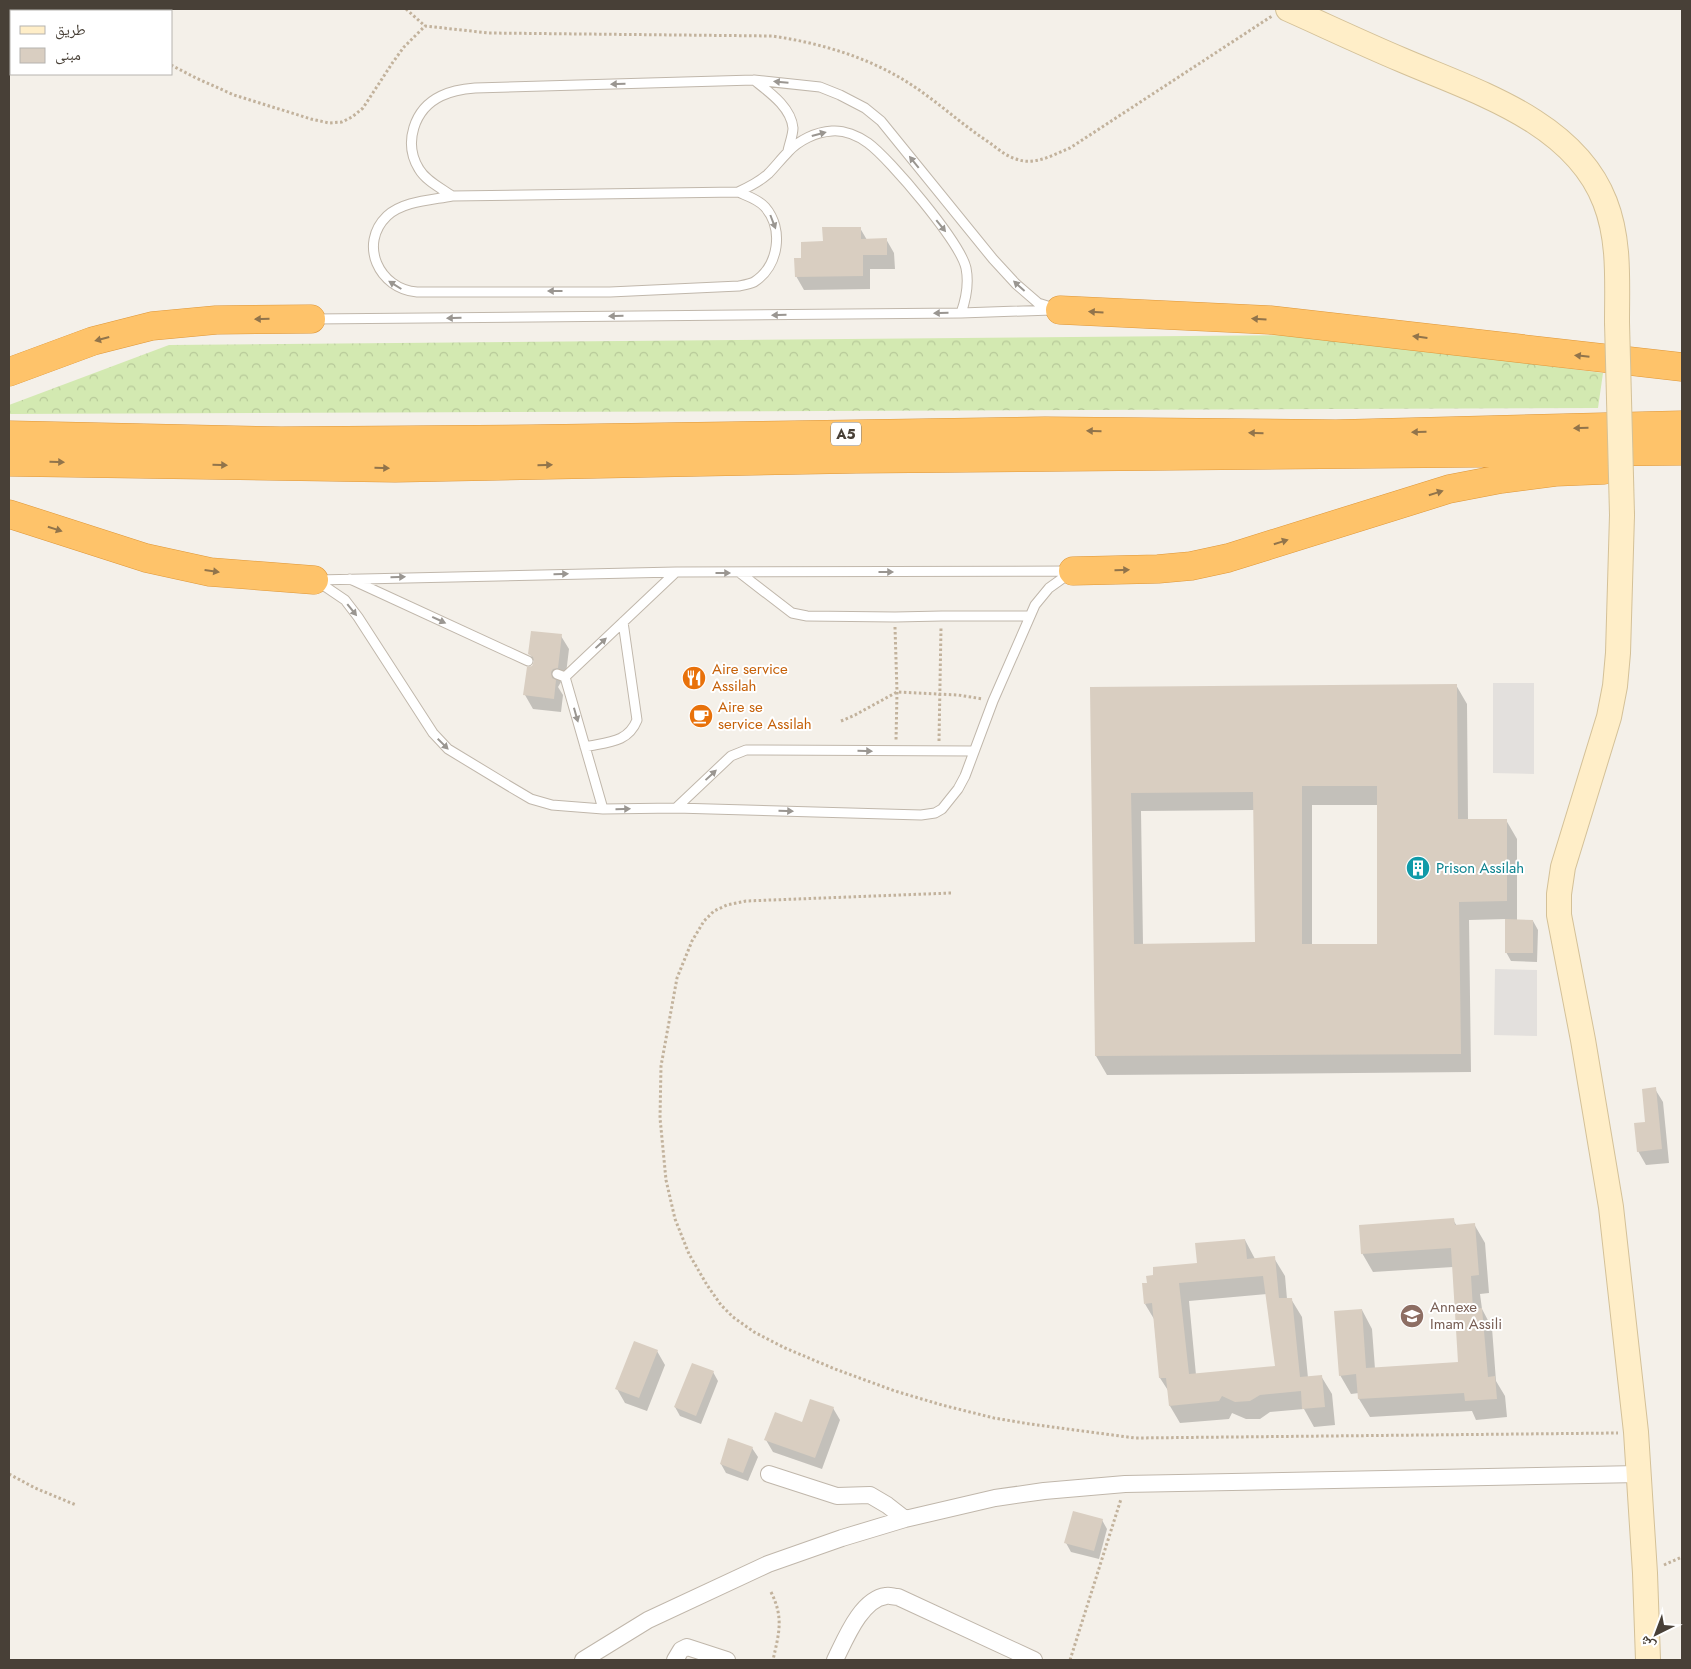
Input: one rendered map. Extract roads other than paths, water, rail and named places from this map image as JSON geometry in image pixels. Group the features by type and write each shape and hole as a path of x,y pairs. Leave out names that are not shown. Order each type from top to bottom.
{"highway":[{"path":"1060,310 1270,320 1682,367"},
{"path":"9,372 93,341 152,326 216,320 311,319"},
{"name":"A5","path":"9,435 281,441 1045,431 1336,434 1682,425"},
{"name":"A5","path":"9,462 395,468 856,459 1682,451"},
{"path":"1073,571 1158,569 1191,566 1228,558 1449,489 1501,479 1555,472 1682,467"},
{"path":"9,514 146,558 210,572 314,580"}],"street":[{"path":"1288,9 1496,100 1534,121 1560,140 1577,156 1605,200 1612,224 1616,249 1622,515 1618,653 1615,686 1609,717 1563,868 1559,894 1559,916 1584,1040 1611,1207 1636,1432 1645,1573 1648,1660"},
{"path":"769,1474 837,1496 870,1495 887,1505 904,1519"},
{"path":"583,1660 648,1620 768,1564 904,1519 996,1498 1126,1484 1639,1474"},
{"path":"835,1660 856,1620 866,1606 876,1599 887,1596 898,1597 1034,1660"},
{"path":"676,1660 681,1650 687,1646 726,1660"}],"lane":[{"path":"754,80 776,99 784,108 789,118 793,129 788,152"},
{"path":"452,196 428,180 419,170 412,155 411,142 418,117 426,106 440,96 457,90 754,80 820,87 865,108 881,121 993,259 1016,284 1038,303 1060,310"},
{"path":"738,192 756,183 788,152 807,138 833,131 849,133 867,142 904,180 960,252 966,268 967,282 961,313"},
{"path":"738,192 754,198 765,206 776,226 777,243 773,259 766,272 753,282 739,286 610,292 417,292 397,287 386,279 377,267 374,251 375,238 380,225 387,216 408,205 452,196 738,192"},
{"path":"311,319 961,313 1060,310"},
{"path":"314,580 676,572 1073,571"},
{"path":"314,580 345,600 354,611 433,734 448,749 531,799 552,805 603,809 676,808 921,815 935,813 942,809 958,789 993,701 1035,605 1048,588 1073,571"},
{"path":"603,809 561,675 623,622 676,572"},
{"path":"740,573 792,612 807,616 1030,616"},
{"path":"347,578 528,661"},
{"path":"585,747 621,740 633,731 637,720 623,622"},
{"path":"676,808 731,756 746,750 974,751"}],"place":[{"name":"Aire service Assilah","path":"694,678"},
{"name":"Aire se service Assilah","path":"701,716"},
{"name":"Prison Assilah","path":"1418,868"},
{"name":"Annexe Imam Assili","path":"1412,1316"}]}
